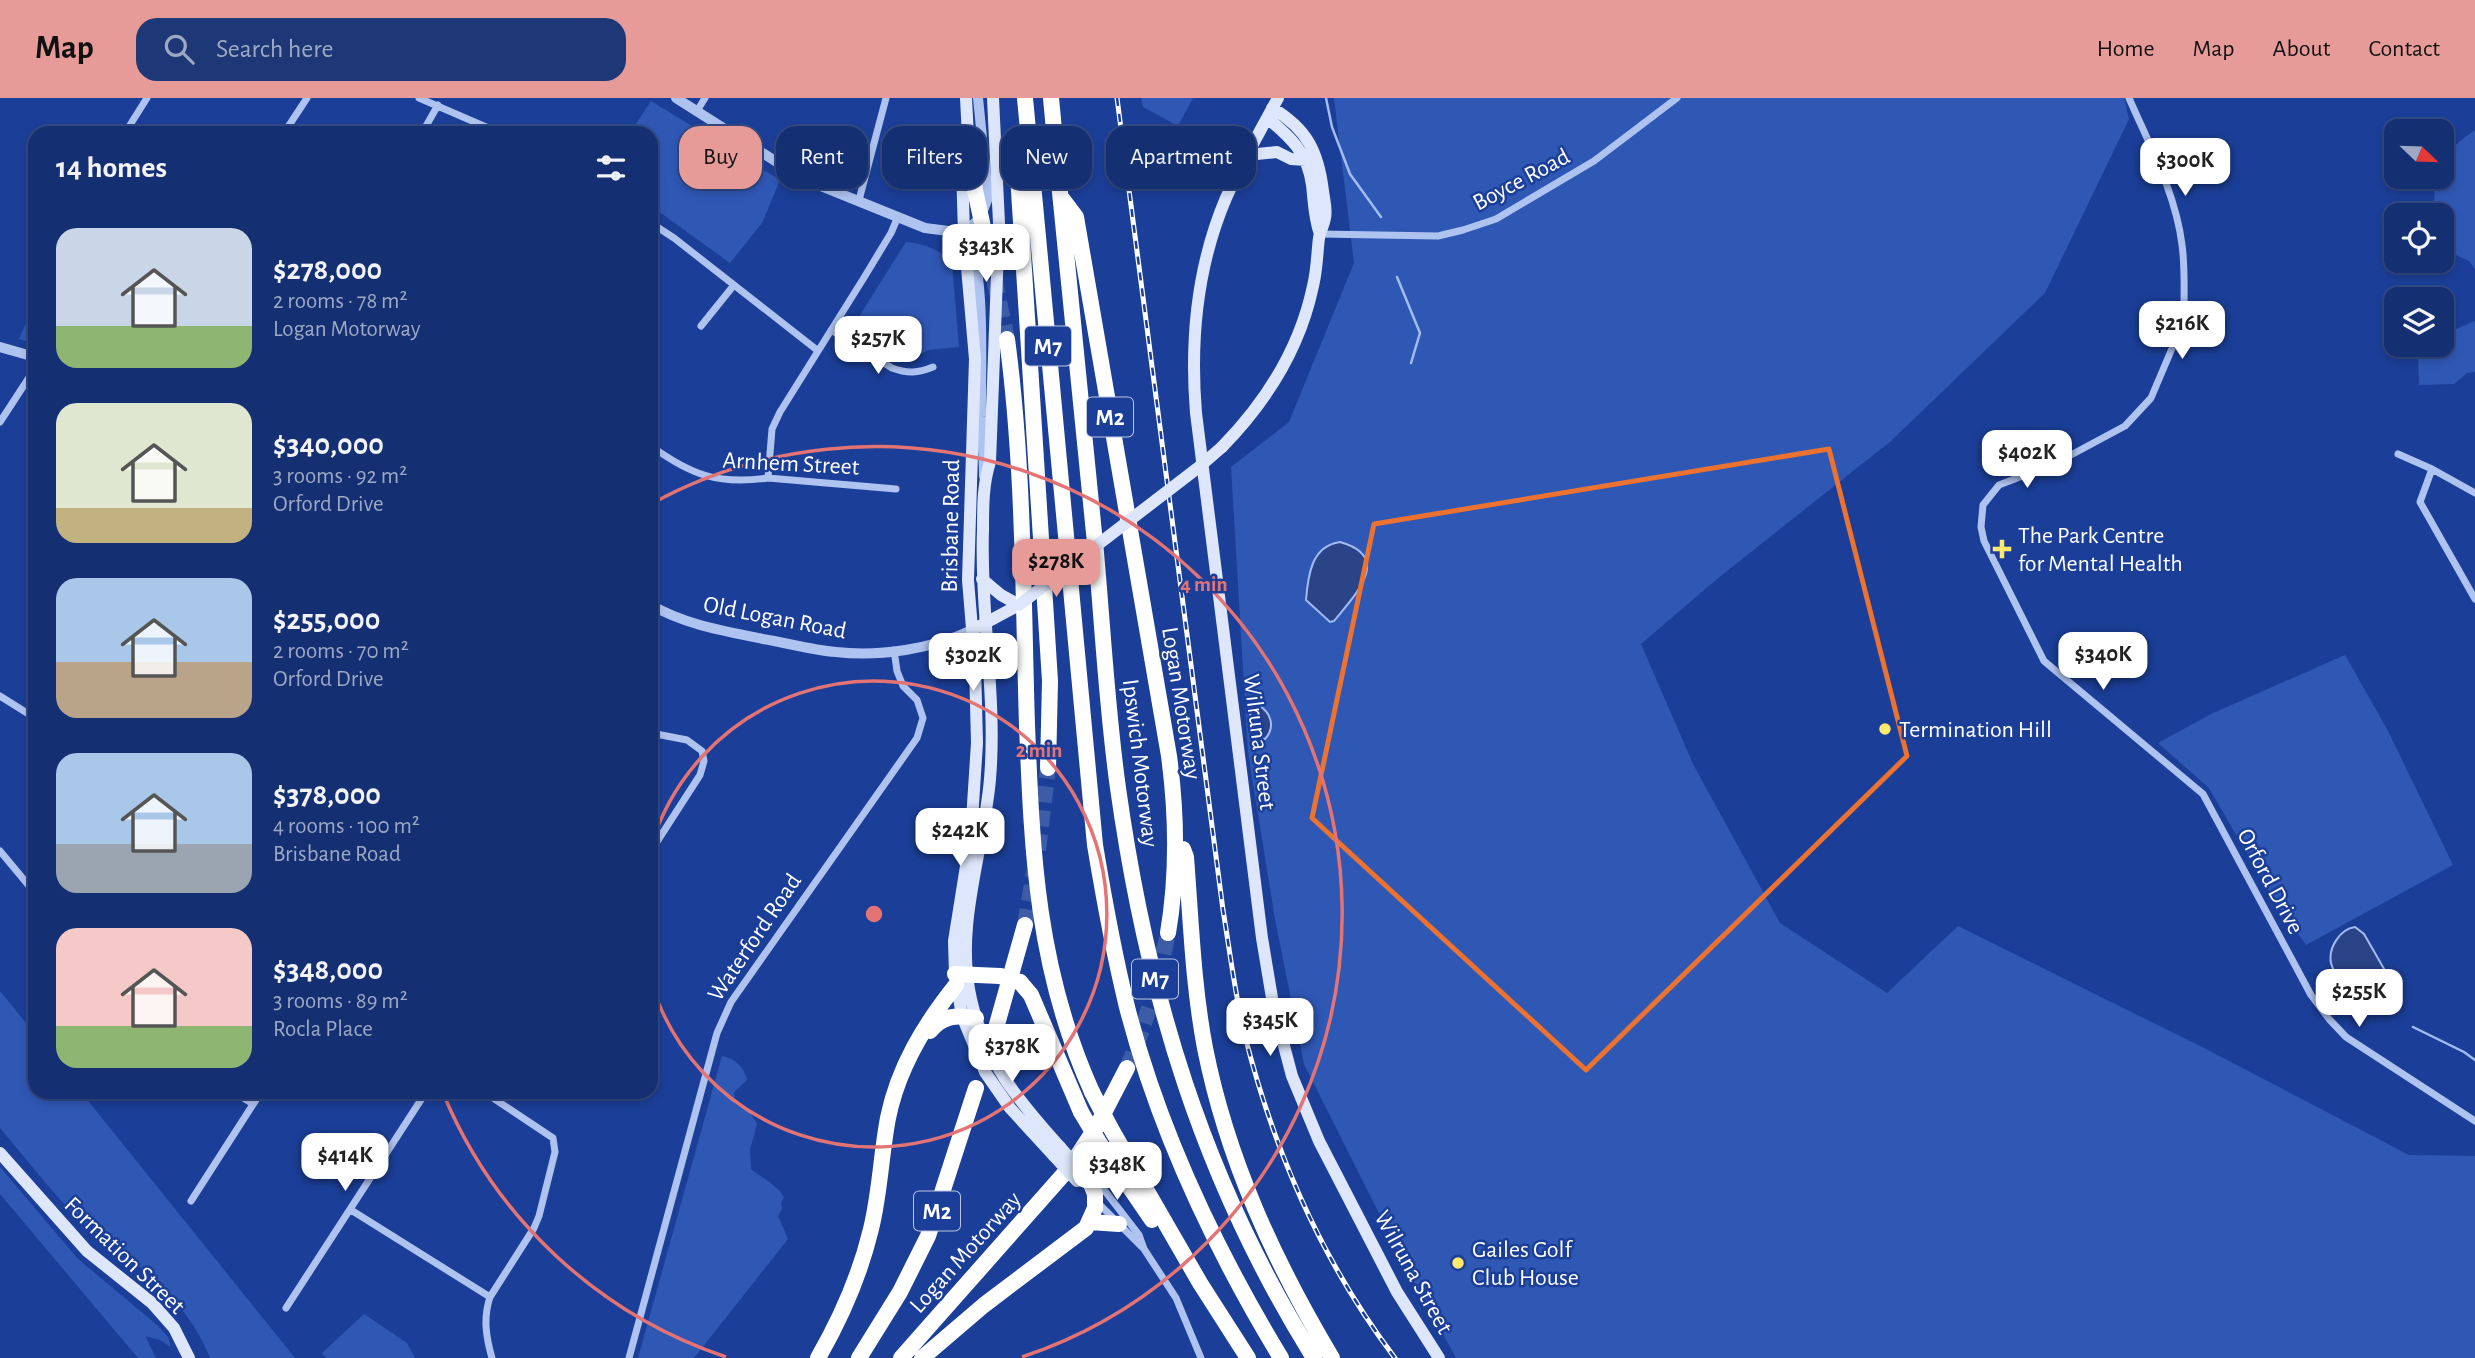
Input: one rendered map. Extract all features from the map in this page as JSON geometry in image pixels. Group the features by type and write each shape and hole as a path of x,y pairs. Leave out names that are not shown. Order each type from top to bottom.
{"highway":[{"path":"1024,98 1027,126"},
{"name":"Ipswich Motorway","path":"1051,98 1118,787 1140,915 1178,1067 1211,1160 1257,1259 1314,1358"},
{"path":"976,189 989,255"},
{"path":"1019,189 1047,612 1050,681 1048,768"},
{"name":"M7","path":"1033,189 1095,845 1114,948 1136,1035 1177,1154 1224,1255 1281,1358"},
{"name":"Logan Motorway","path":"1061,197 1076,217 1167,744 1176,830 1175,880 1168,933"},
{"path":"1007,339 1016,422 1035,883 1046,952 1058,1003 1092,1091 1110,1127 1171,1234 1248,1358"},
{"path":"1176,830 1186,857 1199,1011 1221,1115 1234,1157 1262,1226 1332,1358"},
{"path":"994,1035 1025,925"},
{"path":"818,1358 841,1313 863,1260 878,1200 892,1100 904,1068 926,1024 959,978 1000,976 1020,982 1031,995 1081,1112 1152,1220 1171,1234"},
{"path":"917,1041 942,1019 969,1017"},
{"name":"Logan Motorway","path":"901,1358 1069,1167 1097,1126 1127,1068"},
{"name":"Logan Motorway","path":"859,1358 900,1292 928,1236 976,1087"},
{"path":"922,1358 975,1312 1090,1223 1095,1201 1083,1178"},
{"path":"1090,1223 1119,1224"}],"main road":[{"name":"Brisbane Road","path":"966,98 967,126"},
{"name":"Brisbane Road","path":"959,978 986,815 991,762 982,579 984,479 990,462 999,223 993,98"},
{"name":"Old Logan Road","path":"972,630 1014,606 1199,467 1222,447 1257,408 1280,371 1297,337 1313,288 1325,205 1315,154 1299,127 1273,108"},
{"name":"Old Logan Road","path":"1273,108 1306,160 1312,184 1314,218 1320,234"},
{"name":"Wilruna Street","path":"1256,139 1273,108"},
{"path":"1256,154 1277,152 1291,159 1306,160"},
{"name":"Brisbane Road","path":"963,189 975,359 968,561 976,743 974,805 954,941 959,978 969,1017 990,1056 1006,1084 1057,1151 1083,1178"},
{"name":"Wilruna Street","path":"1230,189 1204,268 1194,338 1194,387 1262,938 1273,1004 1292,1076 1319,1141 1397,1292 1439,1358"},
{"path":"982,579 1014,606"},
{"path":"936,643 958,658 974,681"},
{"name":"Formation Street","path":"0,1153 87,1251 152,1303 174,1328 189,1358"}],"street":[{"path":"129,126 147,98"},
{"path":"289,126 307,98"},
{"path":"419,98 484,126"},
{"path":"676,98 816,184 859,200 897,219 936,231 964,233 980,218 988,198 978,98"},
{"path":"697,111 705,98"},
{"path":"859,200 886,98"},
{"name":"Boyce Road","path":"1320,234 1438,236 1496,219 1594,161 1677,98"},
{"path":"2129,98 2177,218 2183,246 2185,310"},
{"path":"426,126 438,105"},
{"path":"768,478 772,429 784,404 891,233 897,219"},
{"path":"658,228 817,350"},
{"path":"964,233 971,243 980,312 984,479"},
{"path":"701,326 734,285"},
{"path":"2185,310 2193,316 2194,322 2189,331 2179,331 2173,325 2172,318 2176,313 2185,310"},
{"path":"831,330 892,368 904,372 919,372 933,367"},
{"name":"Orford Drive","path":"2179,331 2151,398 2124,426 2056,463 1999,485 1983,505 1981,527 1984,541 2044,661 2203,794 2311,996 2329,1019 2366,1052 2475,1121"},
{"path":"0,347 28,357"},
{"path":"0,422 28,379"},
{"name":"Arnhem Street","path":"658,451 676,464 713,479 768,478 896,489"},
{"path":"2398,454 2475,493"},
{"path":"2432,469 2420,502 2475,599"},
{"name":"Old Logan Road","path":"658,608 709,629 821,650 859,654 936,643 972,630"},
{"name":"Waterford Road","path":"629,1358 717,1033 730,1002 917,737 923,718 917,700 903,686 897,671 894,650"},
{"path":"0,696 28,714"},
{"path":"658,734 687,740 702,751 704,761 700,775 658,840"},
{"path":"0,851 28,885"},
{"path":"245,1099 253,1104"},
{"path":"191,1201 256,1099"},
{"path":"286,1308 422,1099"},
{"path":"492,1358 485,1326 485,1310 490,1297 534,1228 555,1152 554,1138 495,1099"},
{"path":"1083,1178 1105,1191 1139,1235 1144,1248 1176,1298 1201,1358"},
{"path":"1095,1201 1144,1248"},
{"path":"351,1210 490,1297"}],"highlighted area":[{"path":"1829,449 1907,756 1586,1070 1312,818 1374,524"}],"shaded area":[{"path":"1141,98 1193,98 1178,126 1143,107"},
{"path":"1334,98 2124,98 2129,119 2045,293 1891,441 1717,579 1641,644 1693,764 1780,923 1887,993 1958,926 2206,1049 2409,1155 2475,1156 2475,1358 1456,1358 1407,1269 1304,1064 1275,919 1248,752 1231,467 1289,422 1354,263"},
{"path":"651,101 692,126 679,126 679,189 762,189 762,169 776,178 776,189 762,223 730,263 658,211 658,126 635,126"},
{"path":"2475,130 2475,269 2469,261 2454,254 2454,203 2434,203 2435,189 2454,189 2454,147"},
{"path":"906,242 932,248 952,264 959,347 928,350 910,361 903,360 857,331 855,323"},
{"path":"28,318 28,342 19,339"},
{"path":"2475,321 2475,372 2467,373 2454,384 2419,385 2418,357 2454,357 2454,330"},
{"path":"1340,542 1356,549 1365,557 1367,567 1359,589 1334,621 1330,622 1306,600 1307,591 1310,572 1317,556 1323,549"},
{"path":"2345,655 2388,731 2453,865 2306,945 2275,902 2209,788 2158,743 2211,714"},
{"path":"1257,705 1269,715 1271,725 1265,739 1253,737 1250,729 1251,714"},
{"path":"2355,927 2364,934 2387,974 2377,987 2361,995 2346,989 2331,963 2331,951 2336,940 2344,931"},
{"path":"0,991 28,1025 28,1099 87,1099 295,1358 210,1358 193,1325 171,1297 130,1259 89,1230 0,1128"},
{"path":"722,1056 738,1064 746,1075 747,1080 734,1092 735,1104 751,1114 757,1124 750,1150 751,1169 784,1197 778,1216 788,1239 694,1358 638,1358"},
{"path":"0,1167 78,1259 157,1325 168,1337 171,1347 160,1340 145,1336 156,1358 138,1358 0,1194"},
{"path":"364,1314 407,1343 415,1358 326,1358 322,1353"}],"waterway":[{"path":"1326,98 1332,127 1350,174 1381,217"},
{"path":"1397,277 1420,333 1411,363"},
{"path":"2413,1027 2475,1060"}],"tunnel":[{"path":"989,255 1007,339"},
{"path":"1038,850 1048,768"},
{"path":"1025,925 1034,872"},
{"path":"1127,1068 1151,1002 1168,933"}],"railway":[{"path":"1117,98 1223,910 1241,1021 1271,1121 1304,1204 1345,1284 1395,1358"}],"place":[{"name":"The Park Centre for Mental Health","path":"2002,549"},
{"name":"Termination Hill","path":"1885,729"},
{"name":"Gailes Golf Club House","path":"1458,1263"}]}
